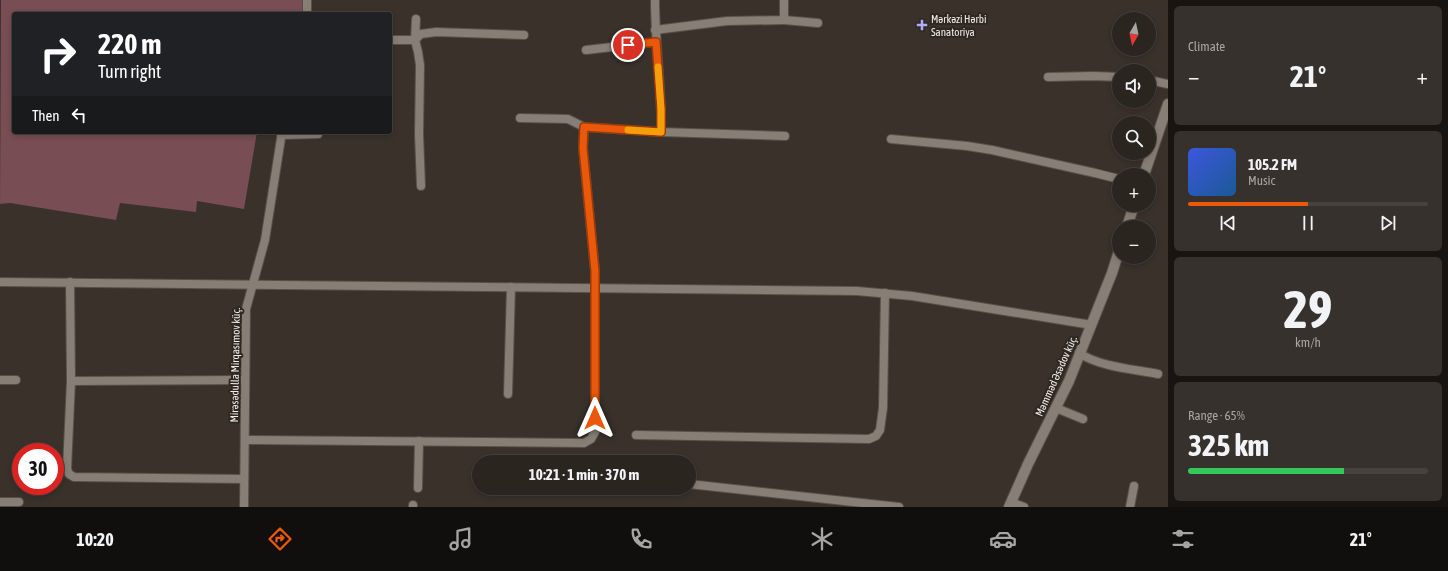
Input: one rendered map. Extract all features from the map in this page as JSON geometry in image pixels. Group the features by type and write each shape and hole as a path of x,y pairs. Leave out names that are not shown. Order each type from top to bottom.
{"street":[{"path":"307,0 307,12"},
{"path":"655,0 655,30 661,109 661,132"},
{"path":"784,0 784,20"},
{"path":"416,20 414,40 420,64 419,134 421,186"},
{"path":"655,30 727,21 784,20 818,23"},
{"path":"392,40 414,40 421,34 436,32 524,35"},
{"path":"586,50 656,42"},
{"path":"1048,77 1112,77"},
{"path":"1156,81 1168,84"},
{"path":"1146,168 1168,104"},
{"path":"520,118 568,120 584,127 661,132 785,136"},
{"path":"245,440 584,443 591,439 595,432 595,288 593,245 583,148 584,127"},
{"name":"Mirəsədulla Mirqasımov küç.","path":"244,507 246,309 265,240 282,134"},
{"path":"891,139 967,146 992,150 1112,178"},
{"name":"Məmməd Əsədov küç.","path":"1010,504 1069,381 1115,264"},
{"path":"0,282 857,291 885,293 1092,325"},
{"path":"70,282 71,381 67,469 69,474 74,477 244,479"},
{"path":"508,394 511,287"},
{"path":"636,435 869,439 876,436 880,430 884,396 885,293"},
{"path":"1079,353 1098,362 1158,374"},
{"path":"0,380 16,380"},
{"path":"71,381 245,380"},
{"path":"1056,408 1083,419"},
{"path":"418,488 420,441"},
{"path":"696,485 878,506 899,507"},
{"path":"1130,507 1134,486"},
{"path":"0,502 19,502"},
{"path":"1010,504 1024,507"}],"shaded area":[{"path":"1,0 303,0 303,12 12,12 12,134 257,134 244,209 197,201 196,212 120,203 116,220 10,203 0,204"}],"slow traffic":[{"path":"628,130 661,132 658,67"}],"place":[{"name":"Mərkəzi Hərbi Sanatoriya","path":"922,25"}],"route":[{"path":"595,418 595,271 583,148 584,127 661,132 661,109 656,42 628,45"}]}
